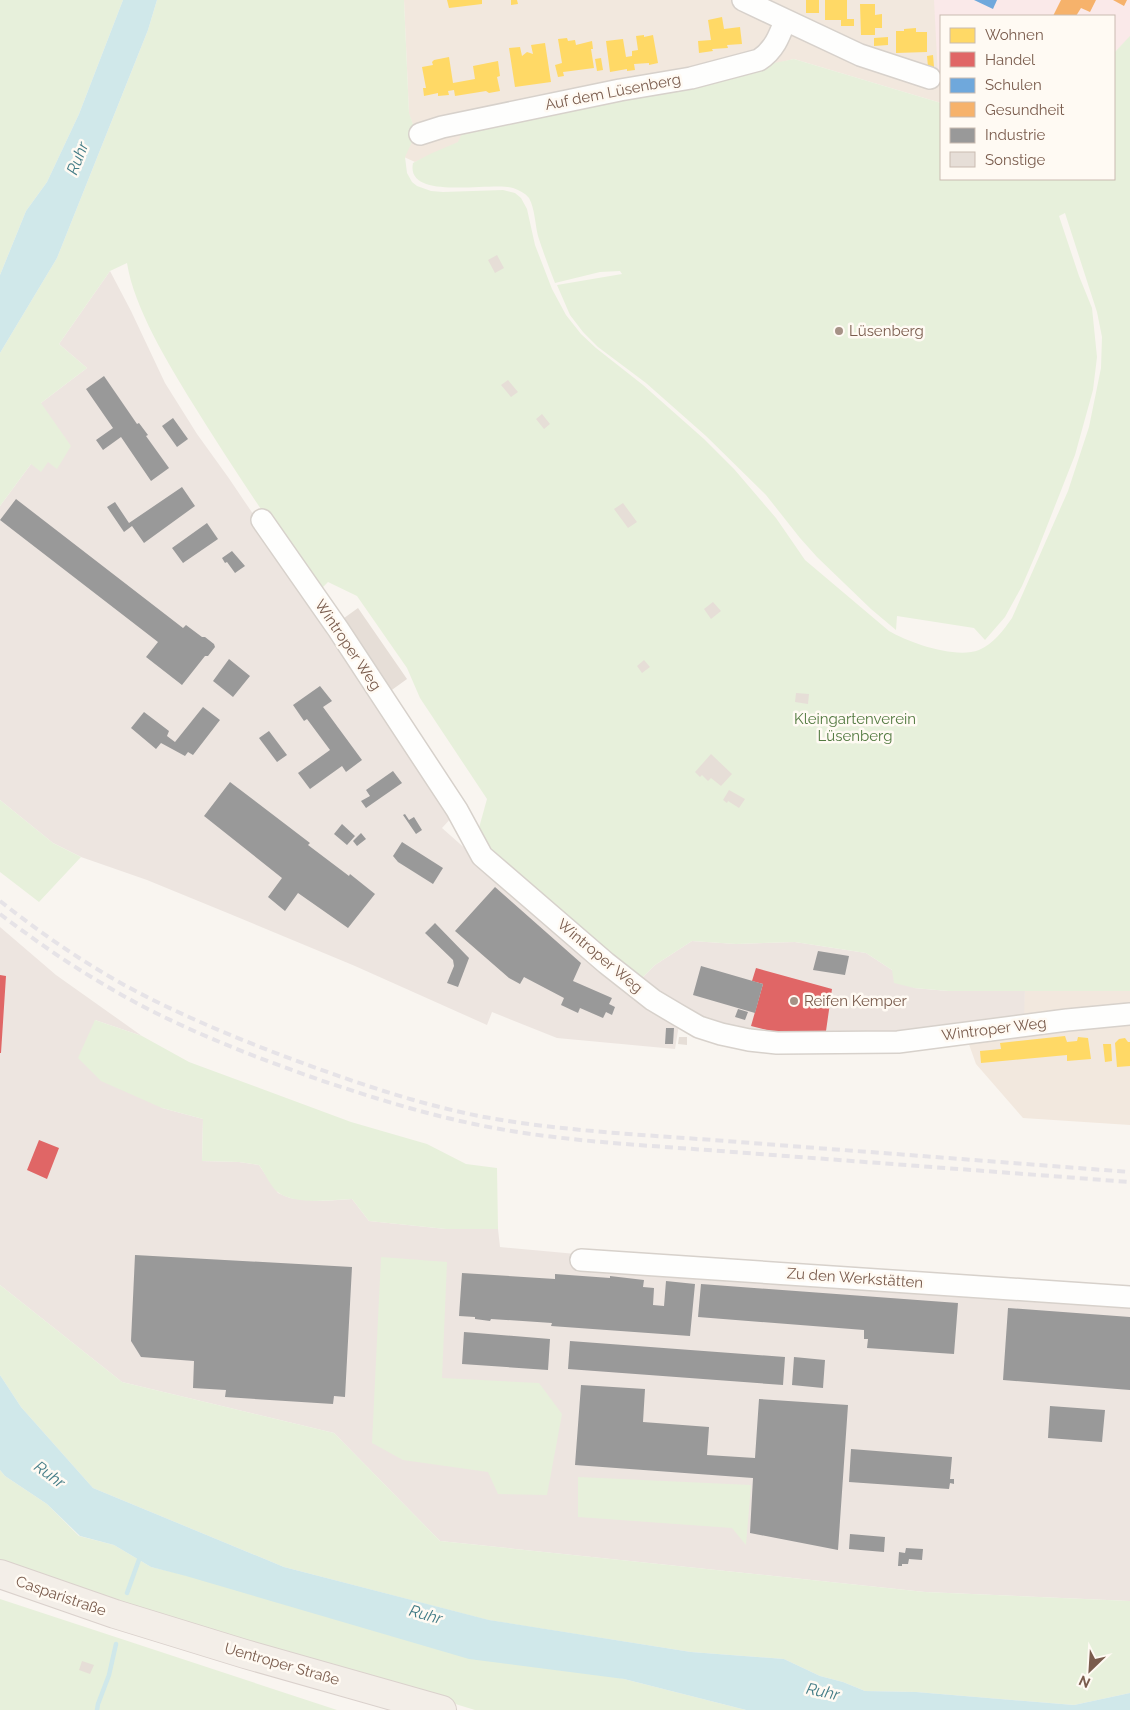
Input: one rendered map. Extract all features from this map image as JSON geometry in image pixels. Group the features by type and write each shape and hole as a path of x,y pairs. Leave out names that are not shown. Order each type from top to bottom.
{"main road":[{"name":"Casparistraße","path":"0,1574 123,1617"},
{"name":"Uentroper Straße","path":"123,1617 442,1710"}],"street":[{"path":"743,0 860,56 930,78"},
{"name":"Auf dem Lüsenberg","path":"420,134 442,127 691,78 759,60 774,48 786,21"},
{"name":"Wintroper Weg","path":"262,520 338,629 457,810 482,856 606,963 653,1000 680,1016 698,1026 721,1034 777,1043 898,1042 1067,1020 1130,1014"},
{"name":"Zu den Werkstätten","path":"581,1260 1130,1297"}],"shaded area":[{"path":"404,0 1130,0 1130,36 1115,52 1115,15 940,15 940,103 794,59 459,142 415,162 404,157 416,133 409,114"},
{"path":"934,0 1130,0 1130,36 1115,52 1115,15 940,15 940,78 938,77"},
{"path":"110,271 165,383 197,434 316,607 327,634 453,816 442,828 503,882 679,1025 675,1049 557,1038 492,1012 487,1025 355,966 230,914 147,880 81,857 53,843 0,800 0,506 31,464 41,403 87,368 59,344"},
{"path":"0,927 56,975 142,1036 95,1020 162,1108 203,1119 202,1161 239,1162 259,1165 278,1193 290,1198 323,1201 352,1199 369,1221 446,1229 498,1229 500,1247 587,1255 1130,1292 1130,1601 925,1592 440,1541 334,1433 122,1382 0,1285"},
{"path":"692,941 736,944 795,942 866,953 892,970 914,988 948,991 1025,990 1024,1017 901,1032 767,1038 696,1018 638,982 655,965"},
{"path":"1025,990 1130,991 1130,1125 1023,1118 976,1064 962,1025 1023,1017"}],"green space":[{"path":"0,0 123,0 79,114 47,182 26,211 0,275"},
{"name":"Kleingartenverein Lüsenberg","path":"157,0 404,0 409,113 416,133 405,157 407,173 412,182 431,191 503,190 515,193 521,198 527,209 535,245 552,289 566,315 581,334 643,385 704,439 734,469 776,518 805,560 889,631 920,645 958,653 979,650 989,644 1012,618 1068,491 1089,427 1101,368 1102,337 1097,312 1065,213 1059,216 1092,308 1097,357 1093,390 1075,455 1038,549 1022,586 1005,617 985,640 974,628 897,616 896,630 871,609 817,557 766,495 706,436 646,383 598,347 583,332 570,315 557,285 622,274 620,271 600,272 555,283 538,236 533,207 526,195 513,188 503,187 453,188 436,186 423,182 414,175 413,163 458,142 465,127 794,59 940,103 940,180 1115,180 1115,52 1130,36 1130,991 948,991 914,988 894,983 892,970 866,953 795,942 736,944 692,941 655,965 638,982 497,856 477,835 487,799 420,698 407,668 357,596 328,582 319,591 270,522 208,428 163,354 137,299 127,263 110,271 59,344 87,368 41,403 71,446 57,469 48,462 41,472 31,464 0,506 0,353 57,258 148,30"},
{"path":"0,800 53,843 81,857 39,902 0,872"},
{"path":"95,1020 142,1036 189,1062 351,1122 427,1144 466,1164 497,1168 498,1229 446,1229 369,1221 352,1199 314,1201 286,1197 273,1188 259,1165 239,1162 202,1161 203,1119 162,1108 101,1081 78,1058"},
{"path":"381,1257 447,1262 442,1378 539,1383 562,1414 547,1495 498,1494 488,1472 403,1460 372,1443"},
{"path":"0,1285 122,1382 334,1433 440,1541 925,1592 1130,1601 1130,1693 1074,1705 916,1692 865,1691 843,1682 820,1676 784,1659 691,1652 488,1620 284,1567 93,1488 21,1407 0,1375"},
{"path":"0,1470 5,1476 47,1504 79,1536 114,1545 151,1567 624,1679 746,1710 475,1710 0,1565"},
{"path":"578,1477 751,1485 746,1545 732,1528 578,1517"},
{"path":"0,1599 337,1710 0,1710"}],"water":[{"name":"Ruhr","path":"123,0 157,0 148,30 57,258 0,353 0,275 26,211 47,182 79,114"},
{"name":"Ruhr","path":"0,1375 21,1407 93,1488 284,1567 489,1620 691,1652 784,1659 820,1676 843,1682 865,1691 916,1692 1074,1705 1130,1693 1130,1710 746,1710 624,1679 469,1659 151,1567 114,1545 80,1536 47,1504 5,1476 0,1470"}],"building: Wohnen":[{"path":"447,0 482,0 482,4 449,8"},
{"path":"511,0 517,0 518,4 511,5"},
{"path":"806,0 819,0 819,13 806,13"},
{"path":"825,0 847,0 847,19 854,19 854,26 841,26 841,20 825,20"},
{"path":"860,4 875,4 875,15 882,14 882,28 875,28 875,35 861,35"},
{"path":"722,17 724,29 740,27 742,44 727,45 728,48 712,49 713,51 699,53 698,41 711,40 708,20"},
{"path":"916,28 916,32 927,32 927,52 896,53 896,31"},
{"path":"644,35 644,37 653,35 658,63 649,65 649,63 634,64 635,70 627,71 627,69 610,72 606,41 623,39 626,57 632,56 632,51 638,50 636,36"},
{"path":"888,37 888,45 874,46 874,38"},
{"path":"567,38 568,41 575,40 576,45 592,41 593,49 591,49 594,68 563,72 564,76 558,77 555,65 562,63 558,39"},
{"path":"545,43 551,82 515,87 509,48 520,47 522,56 527,52 533,54 531,45"},
{"path":"933,55 934,67 928,67 927,56"},
{"path":"449,57 453,83 475,79 473,66 498,61 500,76 497,77 500,91 489,93 486,91 455,96 454,90 448,91 449,95 438,96 438,93 424,96 423,88 426,88 422,67 433,65 432,62 434,60"},
{"path":"601,58 603,70 597,71 595,59"},
{"path":"1065,1036 1067,1042 1077,1041 1078,1037 1088,1038 1091,1059 1067,1061 1067,1055 981,1063 980,1051 1001,1049 1000,1043"},
{"path":"1125,1038 1130,1042 1130,1066 1117,1067 1115,1043 1119,1039"},
{"path":"1103,1044 1111,1044 1112,1061 1105,1062"}],"building: Handel":[{"name":"Reifen Kemper","path":"756,968 832,989 826,1031 778,1033 751,1026 763,984 752,981"},
{"path":"0,975 6,976 1,1053 0,1053"},
{"path":"39,1140 59,1148 47,1179 27,1170"}],"building: Schulen":[{"path":"974,0 997,0 993,9"}],"building: Gesundheit":[{"path":"1061,0 1096,0 1090,12 1081,8 1077,15 1054,15"},
{"path":"1113,0 1127,0 1124,6"}],"building: Industrie":[{"path":"104,376 137,424 139,423 148,435 146,436 169,468 151,481 121,437 103,450 96,440 113,428 86,389"},
{"path":"173,418 188,439 177,447 162,426"},
{"path":"182,487 195,506 144,543 132,526 124,532 107,507 115,502 129,523"},
{"path":"16,499 183,628 186,625 214,644 215,647 208,656 205,656 182,685 146,657 158,642 0,520"},
{"path":"207,523 218,539 183,563 172,548"},
{"path":"232,551 245,566 235,573 222,558"},
{"path":"229,659 250,676 233,697 213,681"},
{"path":"320,686 332,701 323,707 362,760 346,772 342,766 310,789 298,773 330,750 307,719 304,721 293,705"},
{"path":"203,707 220,720 193,755 188,752 185,756 161,743 156,749 131,728 144,712 169,731 167,736 175,742"},
{"path":"269,731 287,755 277,762 259,738"},
{"path":"393,771 402,783 366,808 361,801 370,796 366,790"},
{"path":"230,782 310,843 308,845 375,894 348,928 298,893 285,911 268,897 282,878 204,816"},
{"path":"405,814 409,820 414,817 422,830 416,834 403,815"},
{"path":"342,824 355,836 347,845 334,834"},
{"path":"361,833 366,839 357,846 353,841"},
{"path":"402,842 443,868 433,884 398,862 393,856"},
{"path":"495,887 581,963 573,981 612,998 609,1004 615,1007 612,1015 606,1012 603,1018 580,1008 578,1013 561,1005 564,998 524,977 520,984 509,978 455,931"},
{"path":"435,923 469,958 458,987 447,983 454,966 453,960 425,933"},
{"path":"818,951 849,956 845,975 813,970"},
{"path":"701,966 763,984 755,1013 693,995"},
{"path":"738,1009 748,1012 745,1020 735,1017"},
{"path":"666,1028 674,1028 673,1044 665,1044"},
{"path":"135,1255 352,1267 345,1397 334,1396 333,1404 225,1397 226,1390 193,1388 194,1361 141,1357 131,1341"},
{"path":"462,1273 555,1279 555,1274 610,1278 610,1276 644,1280 643,1287 654,1288 653,1305 664,1306 666,1281 695,1284 690,1336 551,1326 552,1323 491,1319 490,1321 475,1319 475,1317 459,1316"},
{"path":"701,1284 958,1303 954,1354 867,1348 868,1339 864,1339 864,1330 698,1317"},
{"path":"1008,1308 1130,1317 1130,1390 1003,1380"},
{"path":"464,1332 550,1339 548,1370 462,1364"},
{"path":"570,1341 785,1357 783,1385 568,1369"},
{"path":"794,1357 825,1360 823,1388 792,1385"},
{"path":"581,1385 645,1389 643,1422 709,1427 707,1455 755,1458 759,1399 848,1405 838,1550 750,1533 753,1478 575,1465"},
{"path":"1050,1406 1105,1410 1102,1442 1048,1438"},
{"path":"851,1449 952,1457 950,1479 954,1479 954,1484 950,1483 949,1489 849,1482"},
{"path":"850,1534 885,1537 884,1552 849,1549"},
{"path":"906,1548 923,1549 922,1560 909,1559 908,1564 898,1566 899,1552 905,1553"}],"building: Sonstige":[{"path":"497,255 504,268 495,273 488,260"},
{"path":"508,380 518,392 511,397 501,385"},
{"path":"542,414 550,424 544,429 536,419"},
{"path":"623,503 637,522 628,528 614,509"},
{"path":"713,602 721,611 711,619 704,609"},
{"path":"358,608 407,679 389,692 340,621"},
{"path":"644,660 650,667 642,673 637,666"},
{"path":"796,693 809,694 808,704 795,702"},
{"path":"711,754 732,774 721,786 711,778 708,781 702,775 700,777 695,772"},
{"path":"729,790 745,799 739,808 723,800"},
{"path":"679,1037 687,1037 687,1045 678,1044"},
{"path":"82,1661 94,1665 90,1674 79,1670"}],"waterway":[{"path":"127,1593 141,1554"},
{"path":"97,1710 109,1675 116,1644"}],"railway":[{"path":"0,901 94,968 175,1011 277,1054 398,1096 438,1107 479,1116 543,1126 1130,1172"},
{"path":"0,914 90,976 129,999 182,1026 264,1060 320,1080 454,1120 538,1135 603,1142 1130,1182"}],"place":[{"name":"Lüsenberg","path":"839,331"},
{"name":"Reifen Kemper","path":"794,1001"}]}
